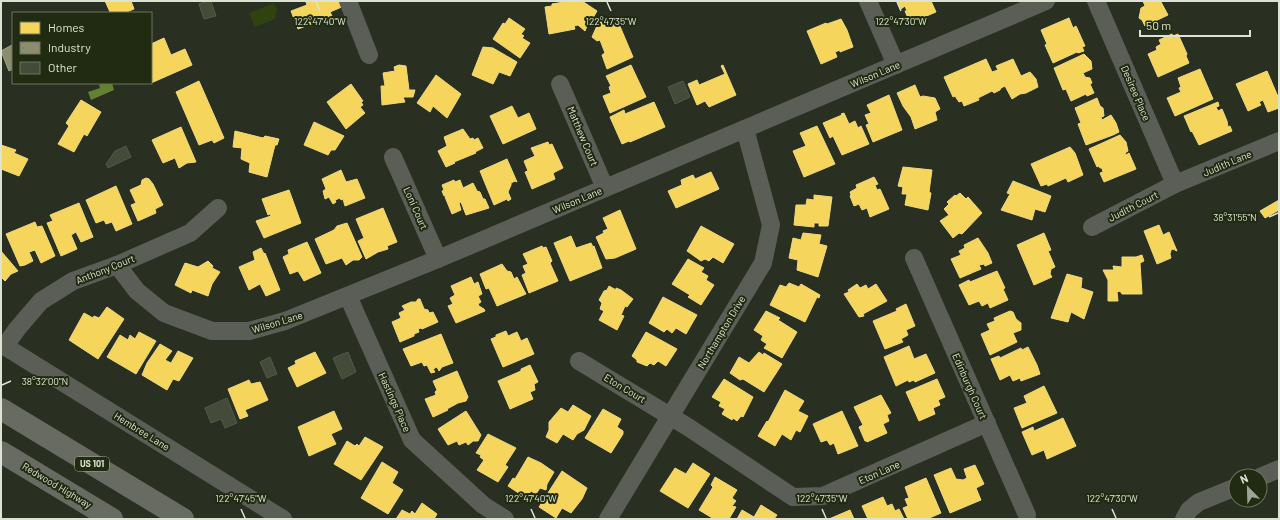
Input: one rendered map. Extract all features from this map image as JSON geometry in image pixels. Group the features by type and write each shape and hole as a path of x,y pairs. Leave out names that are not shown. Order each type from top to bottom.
{"highway":[{"name":"US 101","path":"1,409 183,519"},
{"name":"Redwood Highway","path":"1,452 112,519"}],"street":[{"path":"348,1 369,55"},
{"path":"868,1 896,65"},
{"name":"Wilson Lane","path":"117,265 137,291 164,314 212,331 249,331 285,321 438,260 1046,1"},
{"name":"Desiree Place","path":"1096,1 1175,184"},
{"name":"Matthew Court","path":"560,84 605,188"},
{"name":"Northampton Drive","path":"608,519 763,263 771,225 745,129"},
{"name":"Judith Lane","path":"1175,184 1279,141"},
{"name":"Loni Court","path":"393,157 438,260"},
{"name":"Judith Court","path":"1092,227 1175,184"},
{"name":"Anthony Court","path":"3,345 41,301 73,281 117,265 190,233 218,208"},
{"name":"Edinburgh Court","path":"914,258 1027,515"},
{"name":"Hastings Place","path":"348,296 412,440 483,505 505,519"},
{"name":"Hembree Lane","path":"3,345 283,519"},
{"name":"Eton Court","path":"580,361 670,416"},
{"name":"Eton Lane","path":"670,416 793,497 823,496 987,423"},
{"path":"1268,474 1279,469"},
{"path":"1184,519 1189,510 1199,502 1228,490"}],"shaded area":[{"path":"274,3 277,9 275,19 255,27 249,13"},
{"path":"112,84 114,90 91,100 88,92 100,88 99,85"}],"building: Homes":[{"path":"105,1 131,1 134,9 126,12 110,12"},
{"path":"342,1 344,6 330,12 332,16 298,29 291,11 307,5 306,2"},
{"path":"582,1 597,11 590,23 587,20 584,25 587,26 585,31 578,25 574,26 575,29 549,34 545,7 552,6 552,4"},
{"path":"897,1 931,1 936,12 910,23 905,11 907,11 905,6 901,9"},
{"path":"1143,1 1163,1 1161,2 1168,15 1145,26 1139,18 1141,8 1145,6"},
{"path":"509,18 525,29 521,34 524,36 522,38 530,43 520,58 493,39 503,23 505,24"},
{"path":"1069,18 1073,28 1076,26 1085,46 1082,47 1084,51 1077,52 1053,63 1045,45 1047,44 1041,30"},
{"path":"600,19 615,25 619,24 633,57 607,69 602,55 605,53 600,40 597,41 592,37"},
{"path":"841,19 853,47 840,52 840,50 835,52 837,57 821,64 807,31 826,23 827,24"},
{"path":"1172,34 1173,36 1178,34 1187,54 1186,56 1189,63 1158,77 1148,54 1157,50 1156,47 1161,44 1159,40"},
{"path":"164,38 171,55 185,49 192,65 152,83 152,44"},
{"path":"483,47 493,48 517,62 510,76 499,72 493,84 472,75"},
{"path":"1084,54 1091,61 1092,69 1083,73 1085,77 1090,78 1092,83 1090,84 1094,93 1087,96 1086,94 1071,101 1066,89 1063,90 1054,68"},
{"path":"986,59 992,72 998,70 996,66 1013,59 1021,76 1030,72 1036,79 1038,87 1012,99 1005,86 994,93 992,91 978,98 979,100 964,106 962,101 959,102 955,96 953,97 944,77"},
{"path":"399,65 406,66 409,90 415,90 413,97 403,97 405,102 382,105 381,86 385,86 383,73 395,71 394,67"},
{"path":"631,65 646,97 610,113 603,96 611,93 609,87 611,86 606,76"},
{"path":"723,65 736,95 709,107 705,101 697,105 688,84 697,80 699,85 725,74 721,66"},
{"path":"1200,69 1213,99 1175,116 1167,98 1181,92 1178,78"},
{"path":"1267,71 1279,99 1279,108 1268,112 1263,100 1259,102 1261,105 1248,111 1236,84"},
{"path":"436,75 461,94 447,118 433,106 430,112 417,103"},
{"path":"199,81 224,138 214,143 212,140 199,145 176,92"},
{"path":"351,84 363,101 361,102 363,105 360,107 365,113 346,129 327,102"},
{"path":"915,85 920,97 935,98 940,109 935,112 937,120 915,129 911,117 903,106 897,93"},
{"path":"889,95 902,130 873,142 866,125 869,124 865,115 871,113 867,105"},
{"path":"1097,98 1100,106 1103,108 1104,116 1101,117 1102,120 1111,115 1119,132 1086,145 1078,124 1081,123 1075,108"},
{"path":"81,100 101,112 87,136 84,134 74,152 58,144 69,126 66,123"},
{"path":"654,102 665,127 622,144 610,117 624,110 625,114"},
{"path":"1218,102 1219,106 1216,107 1218,111 1222,109 1228,127 1230,126 1232,131 1199,145 1184,116"},
{"path":"512,106 518,118 529,113 536,129 503,144 490,116"},
{"path":"844,113 849,124 855,121 858,128 861,126 869,144 842,155 833,136 830,138 823,123"},
{"path":"314,122 344,136 335,150 331,150 328,155 304,145"},
{"path":"817,126 835,164 804,177 793,151 806,146 800,133"},
{"path":"181,127 196,162 187,163 179,168 175,158 163,163 152,140"},
{"path":"463,129 470,139 473,138 474,140 478,138 483,148 475,152 476,153 446,167 438,151 447,146 444,137"},
{"path":"235,131 263,138 265,136 279,139 277,145 275,145 267,177 249,172 250,163 241,159 242,148 233,147"},
{"path":"1120,135 1126,142 1128,151 1125,153 1126,155 1129,153 1136,169 1104,182 1100,173 1103,172 1102,168 1099,166 1097,167 1089,149"},
{"path":"548,142 549,145 552,144 563,168 553,173 555,179 532,189 525,172 528,171 524,161 535,156 531,148"},
{"path":"1,145 16,150 14,153 28,159 19,176 1,169"},
{"path":"1070,147 1075,153 1083,175 1068,182 1066,178 1048,186 1047,184 1041,186 1031,164"},
{"path":"507,159 517,182 515,181 511,183 508,192 511,199 508,201 507,199 494,205 480,171"},
{"path":"903,167 932,170 929,192 931,193 928,210 905,205 907,194 902,194 903,187 898,186"},
{"path":"341,170 346,182 357,179 365,198 345,206 343,199 341,200 340,198 335,200 336,202 333,204 329,197 325,199 323,191 326,189 322,179"},
{"path":"711,172 719,189 676,208 668,191 682,185 681,180 693,175 695,179"},
{"path":"874,177 878,184 875,185 877,190 880,189 889,209 870,217 867,208 862,210 859,204 854,206 850,192 857,188 856,185"},
{"path":"146,178 153,184 163,205 155,209 156,213 138,221 131,205 136,203 130,190 141,185 142,180"},
{"path":"454,180 455,182 460,180 463,188 473,183 483,199 485,199 489,208 466,215 461,202 459,203 461,210 452,214 445,197 446,195 444,196 442,191 444,190 442,185"},
{"path":"1013,181 1051,196 1045,212 1035,209 1032,220 1001,210 1010,194 1007,193"},
{"path":"116,186 132,224 116,231 112,222 106,224 104,220 96,223 86,200"},
{"path":"289,190 301,223 264,238 256,221 271,216 270,214 268,215 262,199"},
{"path":"960,193 966,199 968,197 982,213 962,234 959,233 953,238 940,221 949,215 944,209 949,204 947,202 955,195 956,196"},
{"path":"814,195 832,197 828,226 819,226 819,223 814,223 814,227 794,225 796,205 806,205 807,199 814,200"},
{"path":"1279,200 1279,210 1265,218 1260,211"},
{"path":"79,203 93,237 81,242 76,232 71,235 77,249 61,256 47,223 53,221 50,215"},
{"path":"383,208 397,242 387,246 388,249 378,252 366,259 358,241 364,238 356,219"},
{"path":"620,210 636,249 615,258 606,259 596,237 608,229 603,218"},
{"path":"35,222 37,227 42,226 55,256 41,263 35,250 29,252 33,261 20,266 6,234"},
{"path":"347,223 362,257 359,260 353,260 346,265 342,258 326,264 315,239 334,230 337,226"},
{"path":"1159,225 1163,235 1169,232 1177,251 1173,249 1171,250 1171,258 1157,264 1144,231"},
{"path":"701,226 734,244 723,263 713,257 709,261 705,259 701,261 687,251"},
{"path":"803,233 821,235 819,244 827,246 818,277 797,270 798,260 789,258 793,238 801,240"},
{"path":"1044,233 1051,250 1048,251 1055,267 1051,269 1050,274 1052,277 1034,285 1017,245"},
{"path":"571,236 576,248 591,243 593,247 594,246 602,268 570,281 554,243"},
{"path":"978,238 988,253 992,263 985,266 984,264 979,265 981,269 960,278 951,259 961,255 959,251 965,248 964,245"},
{"path":"307,242 321,273 304,281 298,271 290,274 283,257 289,254 288,250"},
{"path":"542,246 543,248 546,247 552,261 550,263 558,281 529,293 522,275 526,273 523,266 528,264 523,254"},
{"path":"261,248 264,254 265,253 280,290 266,296 260,284 249,290 239,267 255,260 253,252"},
{"path":"1,251 18,271 11,274 5,281 1,277"},
{"path":"1142,255 1144,261 1140,263 1142,294 1122,294 1120,291 1117,292 1118,301 1108,301 1108,280 1103,270 1114,270 1113,266 1122,267 1122,257 1136,257"},
{"path":"688,259 704,268 701,272 708,276 706,280 714,285 701,305 688,297 690,295 672,284"},
{"path":"208,261 213,266 212,268 220,272 212,284 208,296 192,290 191,293 175,285 185,263 198,267"},
{"path":"502,264 507,271 511,272 514,279 517,277 526,294 497,306 489,288 486,289 480,274"},
{"path":"997,271 1005,288 1003,289 1008,300 990,308 988,303 982,306 979,301 969,305 959,285 969,280 970,282"},
{"path":"1067,274 1082,278 1081,288 1093,292 1084,319 1071,312 1068,322 1051,318"},
{"path":"471,277 474,284 478,282 482,294 478,296 481,302 478,304 485,311 456,323 448,306 453,304 450,298 455,295 451,286"},
{"path":"789,283 799,287 801,284 820,295 819,298 817,297 805,322 770,305 780,285 786,287"},
{"path":"857,284 860,288 866,285 868,289 876,284 887,301 863,314 864,316 859,317 844,294 849,292 848,290"},
{"path":"609,286 616,290 616,288 621,290 633,299 627,307 625,306 621,315 624,316 617,330 599,320 604,311 600,309 602,303 599,300"},
{"path":"663,297 697,315 686,334 676,328 672,333 667,329 664,332 649,323"},
{"path":"420,299 424,309 428,310 429,313 433,312 438,322 422,329 418,329 419,332 414,334 414,336 400,342 392,322 401,318 399,313 405,310 402,306 411,302 416,302"},
{"path":"906,304 915,326 906,330 908,335 901,339 903,342 885,349 873,321 897,311 896,309"},
{"path":"107,307 124,319 98,359 69,340 84,313 93,318 94,316 99,318"},
{"path":"766,311 780,318 778,320 797,332 782,358 764,348 767,344 761,340 763,336 754,330"},
{"path":"1010,311 1013,312 1016,319 1021,323 1021,330 1013,333 1017,342 990,355 981,334 990,330 987,324 995,321 994,318"},
{"path":"506,331 508,336 517,332 521,341 527,338 534,354 503,367 491,339"},
{"path":"139,332 156,341 136,374 107,357 120,335 128,340 130,335 135,339"},
{"path":"646,332 677,349 666,366 658,361 654,365 650,363 647,366 637,362 637,360 632,356"},
{"path":"441,334 453,363 442,367 439,371 437,367 433,369 435,372 431,373 427,365 424,366 422,362 411,366 403,349"},
{"path":"160,344 172,351 165,360 171,363 178,351 193,358 179,381 173,379 167,390 142,375 147,363"},
{"path":"909,346 914,359 926,354 935,373 915,382 914,380 909,382 908,380 896,386 884,357"},
{"path":"1028,347 1040,374 1021,381 1020,378 1013,381 1010,375 1000,380 991,359 999,356 1000,358 1021,348 1022,350"},
{"path":"315,352 326,373 297,387 288,368 296,364 295,361"},
{"path":"759,352 763,355 764,353 782,364 764,392 743,379 740,380 730,373 739,357 749,363"},
{"path":"530,365 538,382 534,384 535,390 530,392 533,399 510,409 498,381 521,371 521,369"},
{"path":"457,371 468,397 466,401 458,403 447,409 448,410 433,417 425,399 436,395 435,392 437,390 433,381"},
{"path":"724,379 753,397 743,417 741,416 737,421 733,418 732,420 722,414 725,409 719,406 721,402 712,397"},
{"path":"937,379 945,397 938,400 940,405 933,408 935,414 919,421 906,392"},
{"path":"249,380 251,384 260,382 268,400 245,410 248,416 240,419 228,389"},
{"path":"1044,386 1057,413 1022,428 1014,408 1027,403 1024,396"},
{"path":"785,390 804,401 798,411 808,416 800,432 796,430 791,440 782,434 775,446 758,436 767,421 768,422"},
{"path":"881,395 891,413 887,415 889,421 883,424 887,433 867,442 865,441 859,427 863,425 854,407"},
{"path":"573,405 591,416 584,430 577,434 573,440 563,434 557,443 546,437 549,430 549,422 561,408 568,412"},
{"path":"603,409 621,419 617,427 623,431 623,434 611,453 585,438"},
{"path":"334,411 342,429 331,434 336,444 309,456 298,427"},
{"path":"466,411 481,435 478,441 473,441 468,445 466,442 459,445 457,441 448,445 438,429"},
{"path":"842,411 858,446 838,454 834,443 830,445 827,440 821,442 813,424"},
{"path":"1063,418 1076,446 1047,459 1044,450 1032,455 1022,432 1033,427 1034,431"},
{"path":"488,434 516,448 505,465 508,467 498,482 477,470 484,460 480,457 481,455 476,453"},
{"path":"365,437 383,447 361,480 334,464 347,441 355,446 357,444 359,446"},
{"path":"528,457 541,463 554,472 547,484 546,490 540,488 536,494 531,491 526,498 508,486 513,478 515,479"},
{"path":"382,462 398,472 392,483 403,490 388,514 361,498"},
{"path":"693,463 710,474 688,508 660,491 675,468 686,474"},
{"path":"975,465 984,484 976,488 981,500 950,513 934,475 951,468 956,479 963,480 967,478 964,469"},
{"path":"562,471 587,488 582,499 571,513 562,508 556,518 539,507"},
{"path":"715,477 737,490 732,498 736,501 732,506 736,507 729,519 714,519 699,510 713,487 711,485"},
{"path":"926,478 941,513 927,519 908,519 903,508 908,506 905,499 909,498 905,487"},
{"path":"883,497 887,506 892,504 895,511 899,509 904,519 868,519 862,506"},
{"path":"422,503 437,514 434,519 396,519 402,510 410,514 412,511 415,514"},
{"path":"761,505 777,515 774,519 737,519 742,510 754,517"},
{"path":"850,510 854,519 829,519"}],"building: Industry":[{"path":"12,45 12,70 9,71 1,51"}],"building: Other":[{"path":"211,1 216,16 204,19 199,4"},
{"path":"683,81 690,97 675,104 668,87"},
{"path":"126,146 131,157 108,168 106,164 115,151"},
{"path":"348,352 356,372 342,379 333,358"},
{"path":"270,357 277,374 267,378 260,362"},
{"path":"227,398 237,423 225,428 221,419 211,423 205,408"}]}
